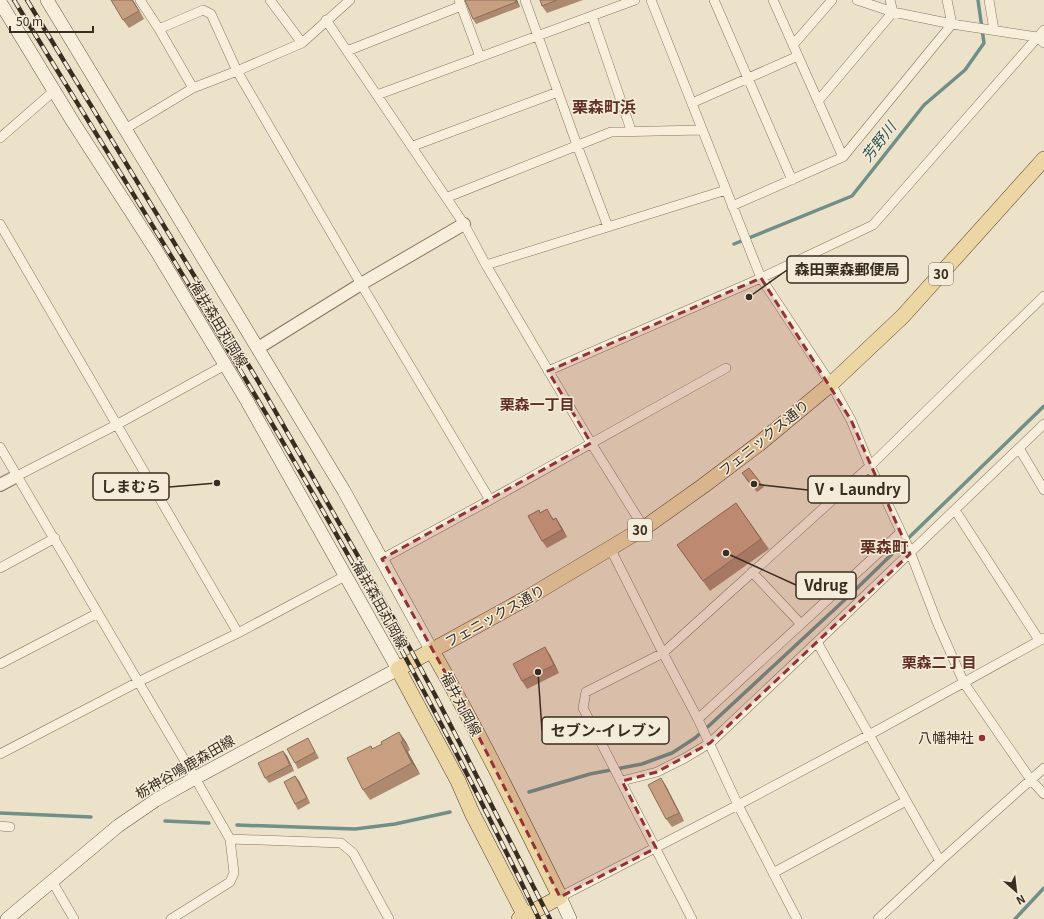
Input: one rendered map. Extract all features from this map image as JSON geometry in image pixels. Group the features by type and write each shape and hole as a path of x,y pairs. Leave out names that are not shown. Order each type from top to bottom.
{"main road":[{"name":"福井森田丸岡線","path":"47,0 344,491 432,651"},
{"name":"福井森田丸岡線","path":"2,3 73,122 157,252 225,365 398,669"},
{"name":"フェニックス通り","path":"432,651 527,598 644,528 760,443 831,384 903,316 1044,159"},
{"name":"30","path":"398,669 432,651"},
{"name":"福井丸岡線","path":"432,651 455,690 560,897"},
{"name":"栃神谷鳴鹿森田線","path":"7,919 118,826 156,800 398,669"},
{"path":"398,669 458,781 523,918 560,897 570,919"}],"street":[{"path":"140,0 159,29 193,88"},
{"path":"270,0 302,43"},
{"path":"125,129 193,88 302,43 350,0"},
{"path":"525,0 608,227"},
{"path":"377,95 635,0"},
{"path":"650,0 761,278 831,384 852,420 870,466 901,532 964,683 1032,780 1044,794"},
{"path":"714,0 792,180"},
{"path":"773,0 843,157"},
{"path":"793,45 832,0"},
{"path":"857,0 892,12 952,24 994,30 1040,40"},
{"path":"818,101 892,12 890,0"},
{"path":"947,0 952,24"},
{"path":"989,0 994,30"},
{"path":"347,51 460,3 480,57"},
{"path":"159,29 202,10 211,14 237,71 361,284 490,500"},
{"path":"592,16 631,130"},
{"path":"326,20 448,197 548,371 644,528"},
{"path":"732,206 843,157 952,24"},
{"path":"548,371 761,278 873,225 1040,40 1044,30"},
{"path":"692,103 798,56"},
{"path":"0,138 55,90"},
{"path":"412,146 558,92"},
{"path":"448,197 611,132 631,130 702,130"},
{"path":"486,265 726,190"},
{"path":"0,224 118,424 238,633"},
{"path":"258,348 361,284 464,224"},
{"path":"692,919 583,708 586,692 663,653 870,466 1044,296"},
{"path":"0,485 118,424 225,365"},
{"path":"382,558 490,500 726,368"},
{"path":"622,782 657,772 710,743 817,642 909,551 955,510 1044,424"},
{"path":"0,447 55,538 230,839 234,873 230,882 171,919"},
{"path":"1019,448 1044,490"},
{"path":"560,897 869,735 1042,639 955,510"},
{"path":"698,719 901,532"},
{"path":"0,568 55,538"},
{"path":"610,548 698,719 738,805 797,919"},
{"path":"752,572 801,624"},
{"path":"0,754 138,682 238,633 345,576"},
{"path":"0,664 98,613"},
{"path":"817,642 940,861"},
{"path":"878,919 1044,768"},
{"path":"773,873 906,801"},
{"path":"0,826 10,827"},
{"path":"230,839 342,843 353,853 389,919"},
{"path":"52,880 74,919"}],"highlighted area":[{"path":"761,278 851,420 910,554 710,743 657,772 622,781 656,848 560,897 455,690 382,559 591,443 548,371"}],"building":[{"path":"111,0 132,0 139,11 123,20"},
{"path":"465,0 515,0 516,2 473,19"},
{"path":"540,0 557,0 542,6"},
{"path":"749,468 760,482 753,487 742,473"},
{"path":"736,503 761,539 703,581 677,545"},
{"path":"547,509 553,520 556,518 562,530 542,541 528,516 539,510 540,513"},
{"path":"545,647 554,665 522,681 513,664"},
{"path":"399,732 403,740 401,742 412,763 363,790 347,758 371,746 372,749 382,744 381,742"},
{"path":"308,738 315,752 295,763 287,749"},
{"path":"283,751 290,765 265,778 258,763"},
{"path":"295,776 307,798 295,804 284,782"},
{"path":"661,778 679,813 666,819 648,785"}],"waterway":[{"name":"芳野川","path":"734,244 852,196 924,105 965,70 984,43 978,0"},
{"path":"529,792 590,774 642,764 672,753 695,738 851,594 1044,406"},
{"path":"237,825 355,829 395,824 450,812"},
{"path":"0,813 91,817"},
{"path":"165,821 209,823"},
{"path":"1015,919 1044,888"}],"railway":[{"path":"14,0 298,467 408,662 447,735 539,919"},
{"path":"27,0 258,381 395,621 434,693 550,919"}],"place":[{"name":"森田栗森郵便局","path":"749,297"},
{"name":"しまむら","path":"217,483"},
{"name":"V・Laundry","path":"754,484"},
{"name":"Vdrug","path":"726,553"},
{"name":"セブン-イレブン","path":"538,672"},
{"name":"八幡神社","path":"982,738"}],"district":[{"name":"栗森町浜","path":"604,107"},
{"name":"栗森一丁目","path":"537,405"},
{"name":"栗森町","path":"884,547"},
{"name":"栗森二丁目","path":"939,663"}]}
